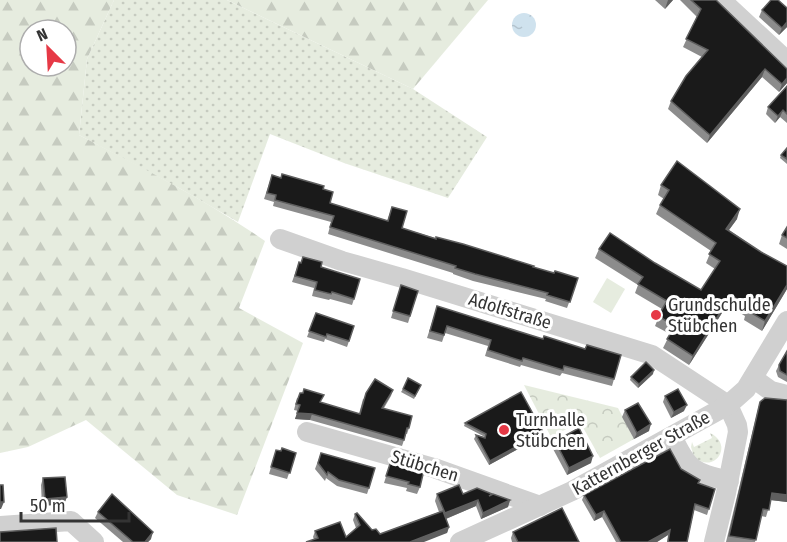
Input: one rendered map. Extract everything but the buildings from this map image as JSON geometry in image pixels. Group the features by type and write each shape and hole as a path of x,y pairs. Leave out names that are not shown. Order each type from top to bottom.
{"street":[{"path":"722,0 787,61"},
{"name":"Adolfstraße","path":"280,239 342,261 652,356 728,405"},
{"name":"Katternberger Straße","path":"460,542 540,506 728,405 746,389 787,321"},
{"path":"753,378 771,391 787,394"},
{"path":"714,542 738,432 728,405"},
{"name":"Stübchen","path":"307,432 434,468 540,506"},
{"path":"672,436 692,469 706,476 729,481"},
{"path":"0,526 71,521 94,542"}],"green space":[{"path":"0,0 114,0 87,59 79,135 197,198 265,241 239,308 303,343 237,515 177,495 86,420 28,447 0,453"},
{"path":"114,0 227,0 413,89 487,137 448,198 344,163 270,134 238,222 79,135 87,59"},
{"path":"227,0 488,0 413,89"},
{"path":"607,278 625,289 611,313 593,302"},
{"path":"524,385 618,408 634,439 600,458 580,422 551,437"},
{"path":"710,433 721,444 721,451 714,460 708,463 701,462 694,457 692,442 694,447 712,438"}],"water":[{"path":"524,13 529,14 535,20 535,30 529,36 524,37 519,36 513,30 512,25 513,20 519,14"}],"place":[{"name":"Grundschulde Stübchen","path":"656,315"},
{"name":"Turnhalle Stübchen","path":"504,430"}]}
